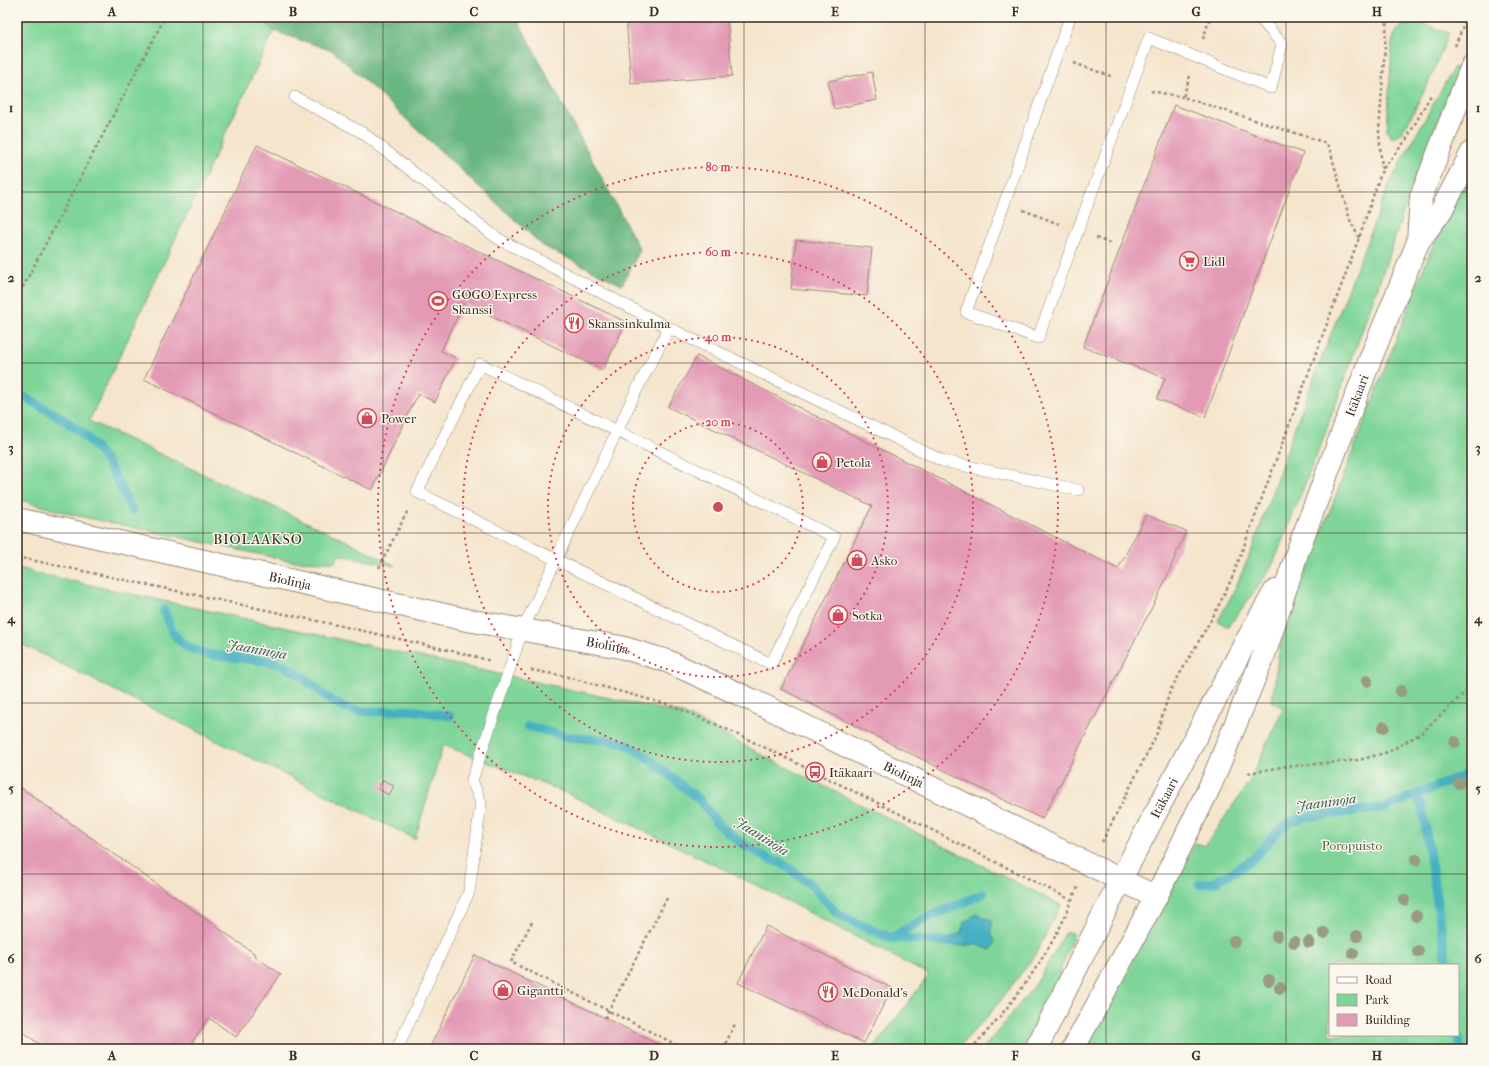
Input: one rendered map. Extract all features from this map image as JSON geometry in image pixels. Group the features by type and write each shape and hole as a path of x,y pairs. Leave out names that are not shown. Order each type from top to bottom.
{"street":[{"name":"Itäkaari","path":"1418,242 1421,197 1472,66"},
{"name":"Itäkaari","path":"1073,1049 1156,897 1211,784 1265,652 1298,550 1365,373 1418,242 1441,211 1472,152"},
{"name":"Biolinja","path":"17,519 467,620 621,647 667,661 754,701 1156,897"},
{"name":"Itäkaari","path":"1036,1049 1121,879 1244,645 1298,550"}],"lane":[{"path":"1070,17 966,312 1038,338 1149,38 1270,88 1282,44 1259,17"},
{"path":"295,97 363,133 497,238 669,328 943,461 1078,490"},
{"path":"397,1049 469,892 481,802 472,780 523,629 637,389 669,328"},
{"path":"480,364 834,537 771,664 417,492 480,364"}],"path":[{"path":"17,298 165,17"},
{"path":"1210,17 1184,97 1323,142 1329,147 1350,220 1359,238"},
{"path":"1382,170 1379,132 1387,17"},
{"path":"1430,17 1446,23"},
{"path":"1454,49 1467,17"},
{"path":"971,1049 986,1033 1029,977 1058,931 1071,900 1156,736 1170,691 1215,613 1232,578 1359,238 1382,170 1406,140 1435,88"},
{"path":"1004,203 1112,244"},
{"path":"380,568 417,492"},
{"path":"17,557 369,632 461,653 510,667 564,676 673,706 774,752 1071,900"},
{"path":"1248,773 1282,767 1359,760 1388,752 1420,734 1472,686"},
{"path":"606,1018 668,896"},
{"path":"532,922 511,962 685,1049"},
{"path":"723,1049 736,1022"}],"green space":[{"path":"17,17 259,17 274,31 89,421 349,542 396,566 339,555 335,562 291,561 70,514 17,499"},
{"path":"259,17 516,17 640,250 622,285 543,246 333,51 274,31"},
{"path":"1414,21 1449,33 1431,77 1409,121 1401,133 1392,138 1387,130 1392,44 1398,28"},
{"path":"1454,67 1458,69 1411,188 1392,247 1323,439 1274,562 1261,583 1228,627 1218,621 1235,589 1253,547 1295,427 1390,182"},
{"name":"Poropuisto","path":"1472,170 1472,1049 1081,1049 1161,910 1195,843 1205,846 1249,782 1283,708 1272,702 1278,657 1287,622 1429,254"},
{"path":"17,567 35,573 687,715 770,759 1061,905 1034,957 989,1015 957,1049 873,1049 929,975 764,889 566,793 443,745 415,839 17,642"},
{"path":"1066,932 1074,934 1050,998 1023,1049 983,1049 1036,984"}],"water":[{"path":"976,914 992,921 991,933 995,942 991,950 975,944 960,946 942,942 962,932 964,923"}],"building":[{"path":"626,17 727,17 732,76 631,84"},
{"path":"872,72 877,100 834,109 828,81"},
{"path":"1174,105 1303,153 1205,417 1157,399 1165,378 1083,347"},
{"path":"257,145 626,322 603,370 464,303 441,351 456,358 435,402 418,394 372,490 144,379"},
{"path":"796,240 872,248 867,296 791,289"},
{"path":"697,356 1118,569 1146,515 1186,531 1162,588 1042,819 781,689 872,506 668,407"},
{"path":"383,780 394,786 389,795 378,789"},
{"path":"17,785 281,974 236,1037 209,1018 187,1049 46,1049 17,1028"},
{"path":"766,926 892,988 864,1043 738,983"},
{"name":"Gigantti","path":"475,955 605,1018 668,1049 429,1049"}],"waterway":[{"name":"Jaaninoja","path":"17,393 55,414 73,426 96,447 108,464 132,511"},
{"name":"Jaaninoja","path":"164,610 172,630 181,642 193,649 207,654 223,657 271,662 284,666 302,676 323,695 350,709 357,711 377,712 410,710 450,716"},
{"name":"Jaaninoja","path":"528,726 568,737 606,740 625,744 644,755 700,800 718,824 740,842 768,859 783,864 809,883 838,914 891,938 922,920 983,894"},
{"name":"Jaaninoja","path":"1199,884 1212,883 1252,860 1281,828 1292,821 1307,817 1383,808 1472,772"},
{"path":"1416,795 1422,807 1447,964"},
{"path":"891,938 953,942"},
{"path":"1458,1036 1460,1049"}],"place":[{"name":"Lidl","path":"1189,261"},
{"name":"GOGO Express Skanssi","path":"438,301"},
{"name":"Skanssinkulma","path":"574,323"},
{"name":"Power","path":"367,418"},
{"name":"Petola","path":"822,462"},
{"name":"Asko","path":"857,560"},
{"name":"Sotka","path":"838,615"},
{"name":"Itäkaari","path":"815,772"},
{"name":"Gigantti","path":"503,990"},
{"name":"McDonald's","path":"828,992"}],"district":[{"name":"BIOLAAKSO","path":"258,539"}]}
